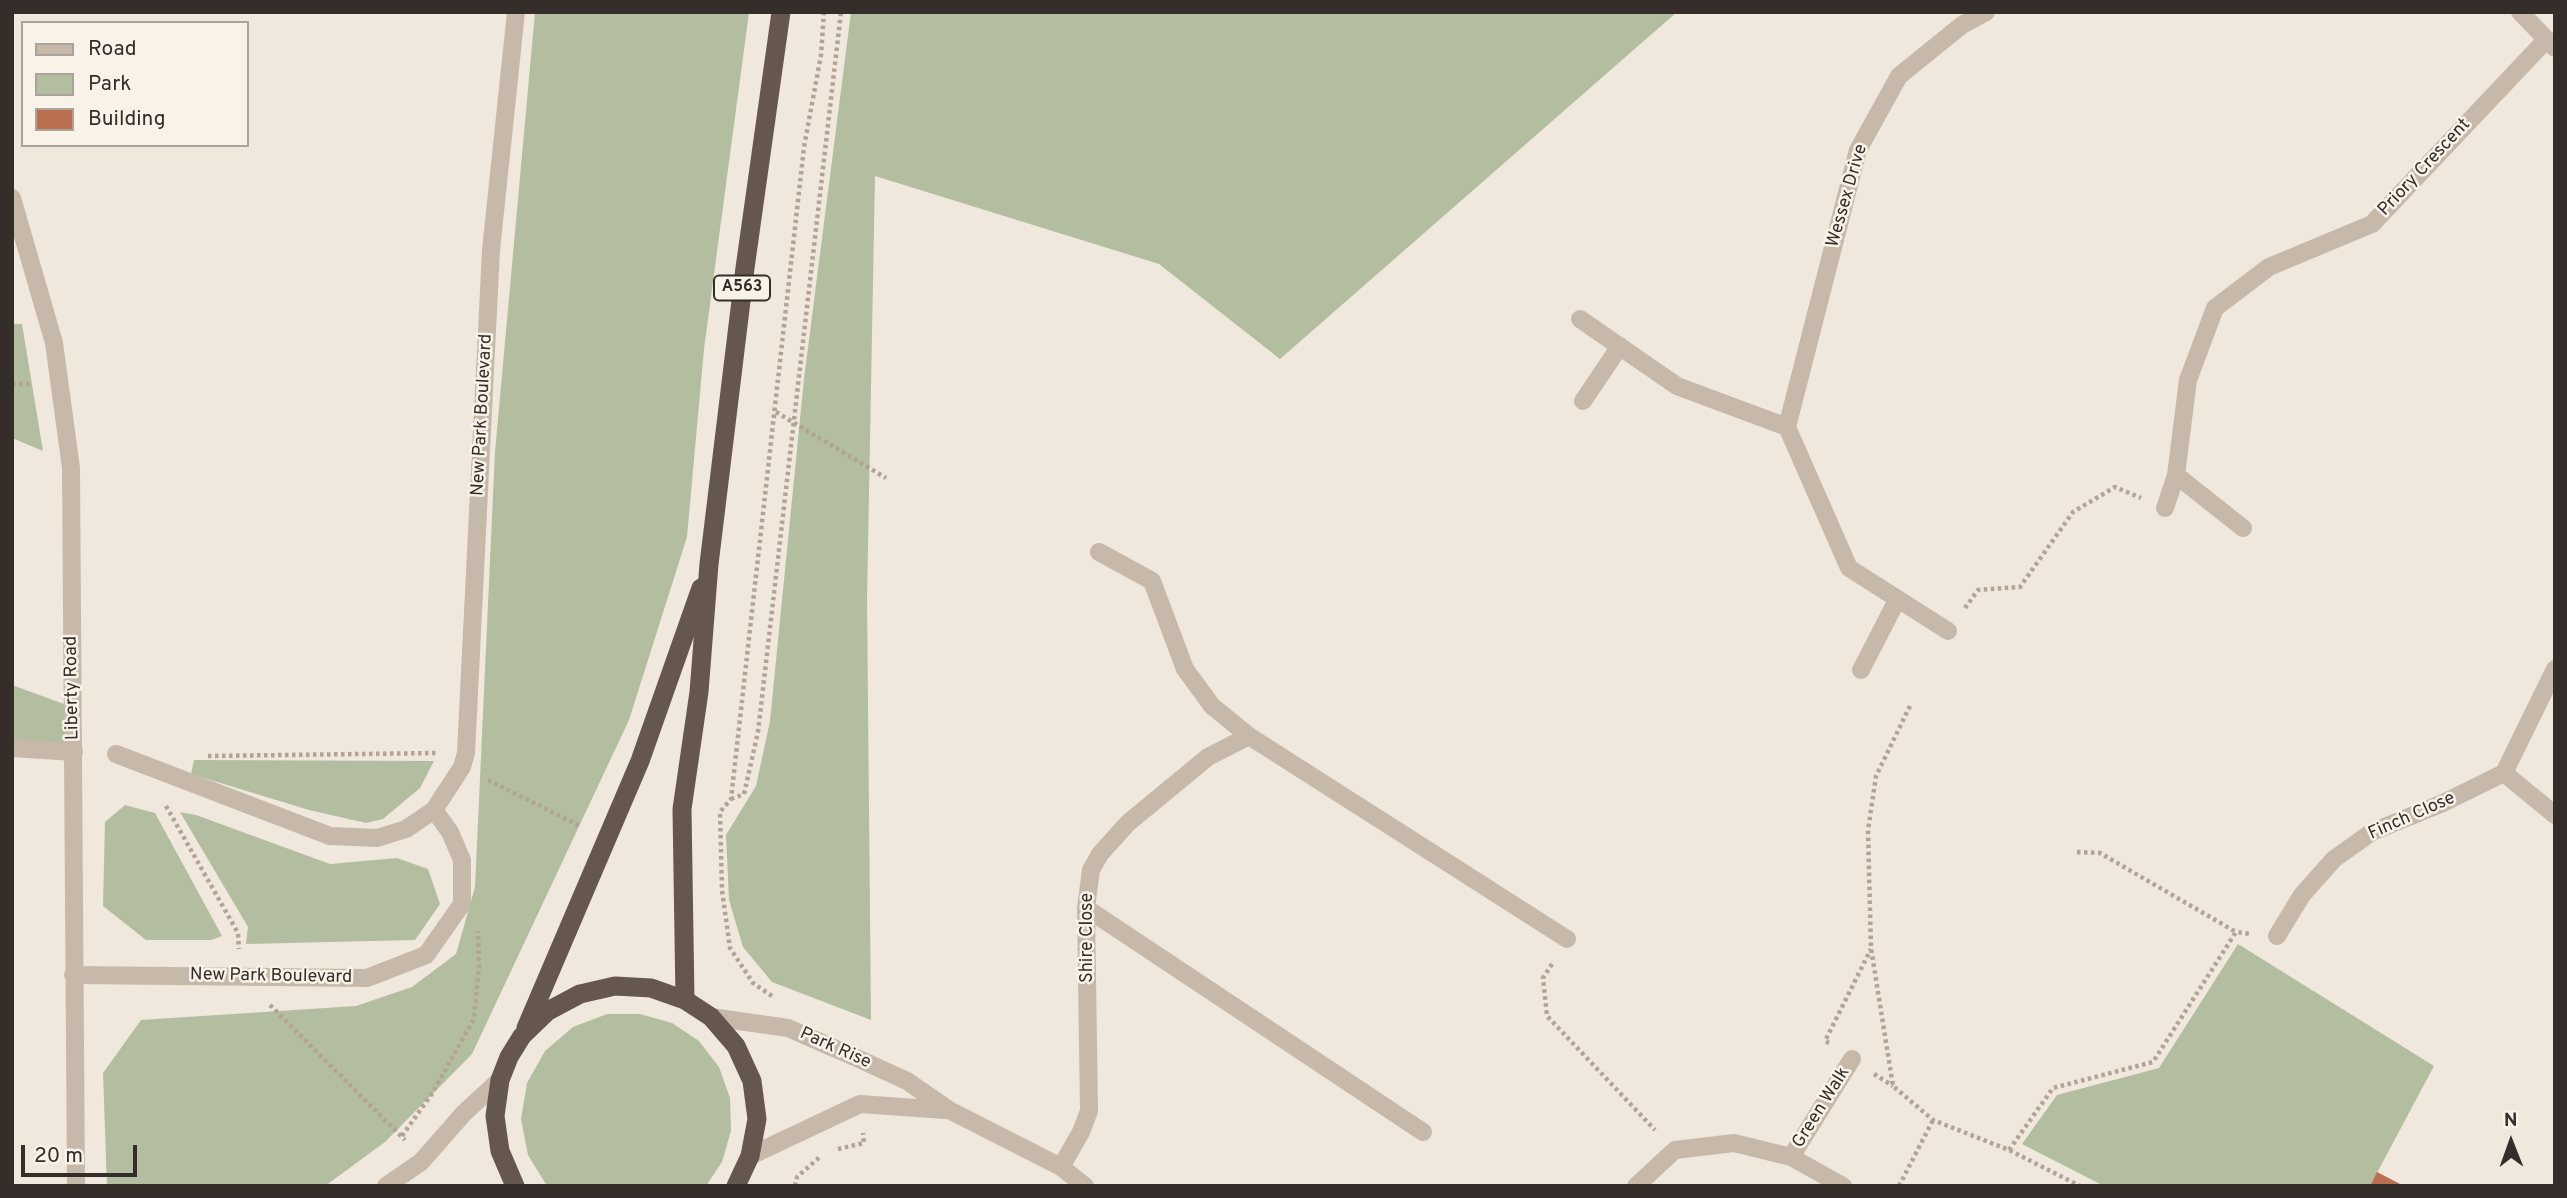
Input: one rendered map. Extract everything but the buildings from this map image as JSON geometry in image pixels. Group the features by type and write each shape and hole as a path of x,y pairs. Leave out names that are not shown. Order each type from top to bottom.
{"highway":[{"name":"A563","path":"685,1000 682,809 699,692 709,564 745,268 781,12"},
{"name":"A563","path":"522,1036 640,761 709,564"},
{"path":"515,1186 500,1151 495,1116 500,1080 509,1057 522,1036 548,1011 580,994 615,986 651,988 685,1000 711,1017 736,1046 752,1081 757,1118 750,1156 736,1186"}],"street":[{"name":"New Park Boulevard","path":"116,754 330,836 377,838 406,829 434,810 456,778 466,753 491,250 516,12"},
{"name":"Wessex Drive","path":"1787,427 1858,150 1899,76 1962,24 1986,12"},
{"path":"2520,12 2550,44"},
{"name":"Priory Crescent","path":"2165,508 2176,475 2188,380 2215,308 2269,267 2372,224 2550,44"},
{"name":"Liberty Road","path":"12,198 54,343 71,468 76,1186"},
{"path":"1580,319 1677,386 1787,427 1849,568 1948,631"},
{"path":"1583,401 1620,346"},
{"path":"2176,475 2243,528"},
{"path":"1099,552 1152,581 1185,669 1212,706 1249,736 1567,939"},
{"path":"1861,670 1897,600"},
{"path":"2555,669 2504,773 2555,815"},
{"name":"Shire Close","path":"1061,1167 1081,1132 1089,1111 1086,908 1091,870 1100,854 1128,823 1208,757 1249,736"},
{"path":"12,748 74,752"},
{"name":"Finch Close","path":"2277,936 2302,895 2334,859 2353,845 2372,832 2443,803 2504,773"},
{"path":"434,810 450,832 461,860 461,904"},
{"name":"New Park Boulevard","path":"73,975 368,978 426,955 461,904"},
{"path":"1086,908 1423,1132"},
{"name":"Park Rise","path":"711,1017 788,1028 907,1081 949,1110 1061,1167 1085,1186"},
{"name":"Green Walk","path":"1791,1157 1853,1059"},
{"path":"386,1186 421,1162 464,1113 500,1080"},
{"name":"Park Rise","path":"750,1156 860,1104 949,1110"},
{"name":"Green Walk","path":"1675,1150 1734,1143 1791,1157 1843,1186"},
{"path":"1636,1186 1675,1150"}],"path":[{"path":"731,799 804,147 821,55 824,12"},
{"path":"775,997 753,983 730,948 722,890 720,812 731,799 744,794 758,732 841,12"},
{"path":"776,411 886,478"},
{"path":"1948,631 1979,590 2020,587 2073,512 2115,487 2165,508"},
{"path":"1893,1086 1871,948 1868,830 1876,776 1910,706"},
{"path":"207,756 466,753"},
{"path":"159,799 168,808 238,933 240,976 402,1136 421,1162"},
{"path":"2077,852 2100,853 2236,932 2277,936"},
{"path":"402,1136 433,1092 474,1019 480,967 477,920 461,904"},
{"path":"2009,1150 2053,1087 2153,1062 2236,932"},
{"path":"1567,939 1543,978 1547,1016 1675,1150"},
{"path":"1871,948 1825,1041 1893,1086 1933,1120 2009,1150 2080,1186"},
{"path":"795,1186 797,1177 828,1151 864,1143 860,1104"},
{"path":"1899,1186 1933,1120"}],"green space":[{"path":"535,12 749,12 704,349 687,537 629,720 472,1054 385,1142 325,1186 107,1186 103,1073 141,1020 356,1006 412,987 456,954 475,887 495,452"},
{"path":"851,12 1677,12 1280,359 1159,264 875,176 867,598 871,1020 772,982 743,947 729,900 726,835 756,786 770,721 804,379"},
{"path":"12,324 22,324 43,451 12,438"},
{"path":"12,685 64,704 74,752 12,748"},
{"path":"194,760 434,761 420,788 383,819 366,823 309,810 191,774"},
{"path":"125,805 155,813 222,936 211,940 146,940 103,906 105,822"},
{"path":"180,812 196,815 330,864 397,858 428,869 440,904 415,940 246,944 248,927"},
{"path":"2238,944 2434,1066 2370,1186 2104,1186 2022,1144 2057,1095 2159,1068"},
{"path":"607,1014 640,1014 672,1023 699,1041 719,1067 730,1098 731,1131 722,1162 706,1186 547,1186 528,1155 521,1119 527,1083 545,1051 573,1027"}]}
